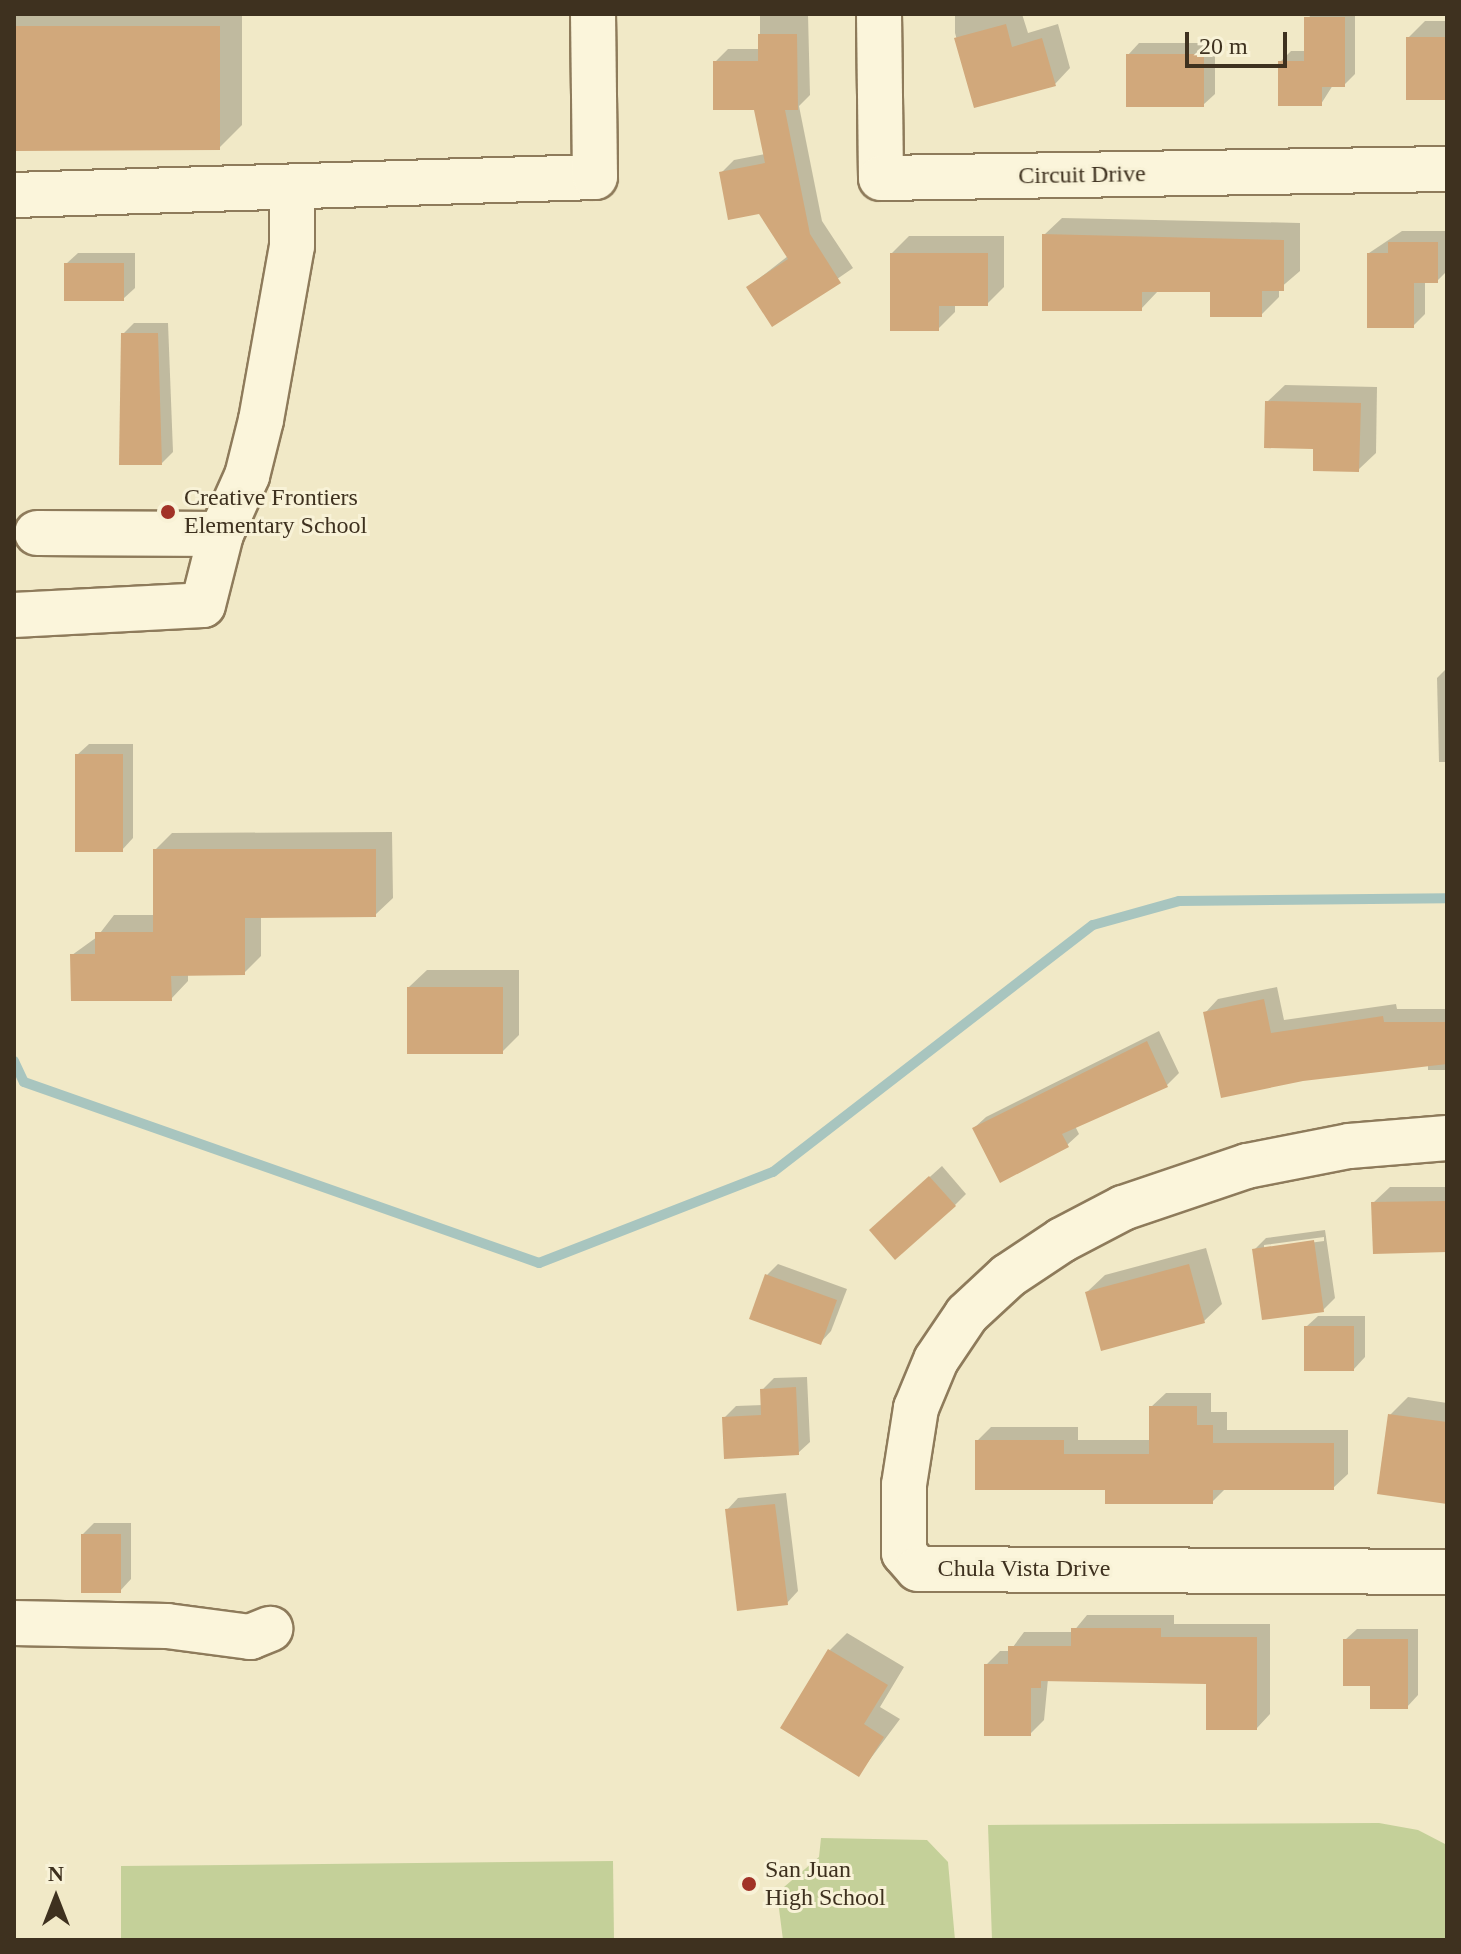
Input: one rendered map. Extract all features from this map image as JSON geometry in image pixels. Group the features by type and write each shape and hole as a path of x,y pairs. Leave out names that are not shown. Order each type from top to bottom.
{"street":[{"path":"14,195 595,177 593,14"},
{"name":"Circuit Drive","path":"879,14 881,178 1447,169"},
{"path":"14,615 203,605 221,534 247,476 261,420 292,246 292,187"},
{"path":"37,533 221,534"},
{"name":"Chula Vista Drive","path":"1447,1138 1349,1146 1187,1183 1111,1214 1018,1269 967,1314 936,1360 916,1408 904,1499 904,1553 918,1569 1447,1572"},
{"path":"32,1623 167,1626 250,1637 270,1629"}],"green space":[{"path":"1379,1823 1418,1830 1447,1845 1447,1940 992,1940 988,1825"},
{"path":"821,1838 927,1840 948,1862 955,1940 783,1940 777,1893 819,1857"},
{"path":"613,1861 614,1940 121,1940 121,1866"}],"building":[{"path":"1304,17 1345,17 1345,87 1322,87 1322,106 1278,106 1278,61 1304,61"},
{"path":"1006,24 1012,47 1042,38 1056,86 974,108 954,38"},
{"path":"14,26 220,26 220,150 14,151"},
{"path":"758,34 797,34 798,110 785,110 810,234 841,283 772,327 746,287 788,259 759,214 728,220 719,172 765,163 754,110 713,110 713,61 758,61"},
{"path":"1406,37 1447,37 1447,100 1406,100"},
{"path":"1126,54 1204,54 1204,107 1126,107"},
{"path":"1042,234 1284,240 1284,291 1262,291 1262,317 1210,317 1210,292 1142,292 1142,311 1042,311"},
{"path":"1388,242 1438,242 1438,283 1414,283 1414,328 1367,328 1367,253 1388,253"},
{"path":"890,253 988,253 988,306 939,306 939,331 890,331"},
{"path":"64,263 124,263 124,301 64,301"},
{"path":"121,333 158,333 162,465 119,465"},
{"path":"1265,401 1361,403 1359,472 1313,471 1313,449 1264,448"},
{"path":"75,754 123,754 123,852 75,852"},
{"path":"153,849 376,849 376,917 245,918 245,975 171,976 172,1001 71,1001 70,954 95,954 95,932 153,932"},
{"path":"407,987 503,987 503,1054 407,1054"},
{"path":"1264,999 1271,1033 1383,1016 1384,1022 1447,1022 1447,1064 1303,1081 1221,1098 1203,1012"},
{"path":"1147,1041 1168,1087 1062,1134 1069,1147 1000,1183 972,1128"},
{"path":"929,1176 956,1206 895,1260 869,1230"},
{"path":"1447,1201 1447,1252 1373,1254 1371,1202"},
{"path":"1314,1240 1324,1312 1262,1320 1252,1249"},
{"path":"1189,1264 1205,1323 1101,1351 1085,1292"},
{"path":"765,1274 837,1300 821,1345 749,1319"},
{"path":"1304,1326 1354,1326 1354,1371 1304,1371"},
{"path":"796,1387 799,1455 724,1459 722,1417 761,1415 760,1389"},
{"path":"1149,1406 1197,1406 1197,1425 1213,1425 1213,1443 1334,1443 1334,1490 1213,1490 1213,1504 1105,1504 1105,1490 975,1490 975,1440 1064,1440 1064,1454 1149,1454"},
{"path":"1388,1414 1447,1422 1447,1504 1377,1494"},
{"path":"775,1504 788,1605 737,1611 725,1509"},
{"path":"81,1534 121,1534 121,1593 81,1593"},
{"path":"1071,1628 1161,1628 1161,1637 1257,1637 1257,1730 1206,1730 1206,1684 1041,1681 1041,1688 1031,1688 1031,1736 984,1736 984,1664 1008,1664 1008,1646 1071,1646"},
{"path":"1343,1639 1408,1639 1408,1709 1370,1709 1370,1686 1343,1686"},
{"path":"828,1649 888,1685 864,1724 884,1737 859,1777 780,1728"}],"waterway":[{"path":"14,1061 24,1082 539,1263 773,1172 1093,925 1179,901 1447,898"}],"place":[{"name":"Creative Frontiers Elementary School","path":"168,512"},
{"name":"San Juan High School","path":"749,1884"}]}
